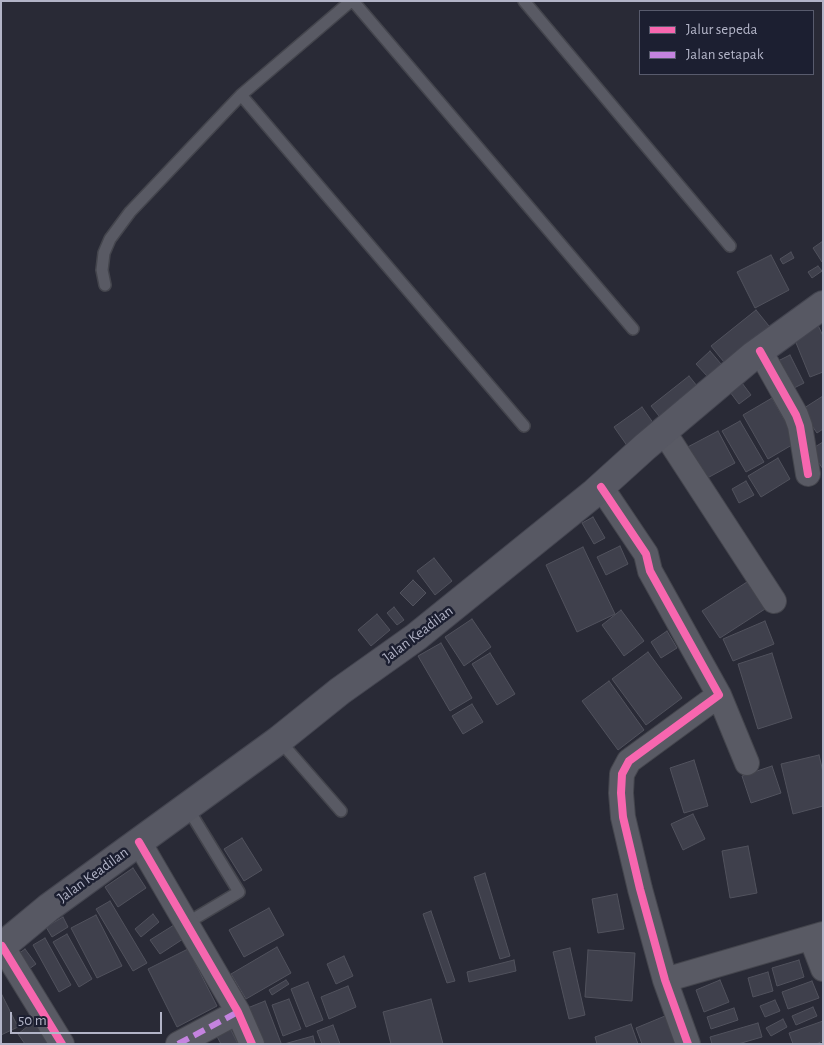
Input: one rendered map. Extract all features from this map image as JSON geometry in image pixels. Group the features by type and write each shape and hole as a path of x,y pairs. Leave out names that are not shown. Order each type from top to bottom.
{"main road":[{"name":"Jalan Keadilan","path":"2,946 48,908 280,740 340,691 416,638 597,490 760,351 822,309"}],"street":[{"path":"760,351 796,415 800,426 808,474"},
{"path":"664,432 774,601"},
{"path":"597,490 646,554 650,571 719,695 747,763"},
{"path":"688,1044 665,980 637,879 623,817 622,774 634,756 719,695"},
{"path":"139,842 238,1012 252,1044"},
{"path":"665,980 817,936 823,969"},
{"path":"2,946 62,1044"},
{"path":"178,1044 238,1012"}],"lane":[{"path":"104,285 102,270 104,253 110,239 130,212 242,95 352,1 634,328"},
{"path":"524,1 730,246"},
{"path":"242,95 524,426"},
{"path":"280,740 341,811"},
{"path":"187,807 239,892 187,923"}],"building":[{"path":"823,241 823,261 822,262 813,248"},
{"path":"791,252 794,258 783,264 780,259"},
{"path":"771,255 789,290 755,308 737,272"},
{"path":"818,266 822,271 812,278 808,272"},
{"path":"756,310 773,331 728,367 711,346"},
{"path":"817,323 823,336 823,372 810,377 792,333"},
{"path":"710,351 721,364 707,376 696,364"},
{"path":"790,355 804,383 788,391 774,363"},
{"path":"689,376 701,391 663,421 651,406"},
{"path":"739,379 751,395 739,404 727,388"},
{"path":"823,396 823,429 817,433 801,410"},
{"path":"772,398 797,442 768,459 743,415"},
{"path":"642,407 656,427 628,447 614,427"},
{"path":"740,421 764,462 746,472 722,431"},
{"path":"718,431 735,463 700,482 682,450"},
{"path":"823,442 823,469 810,450"},
{"path":"778,458 790,479 761,497 748,476"},
{"path":"746,481 754,495 739,503 732,489"},
{"path":"593,517 605,538 594,544 582,523"},
{"path":"620,546 628,564 606,575 597,557"},
{"path":"583,547 615,614 577,632 546,565"},
{"path":"434,558 452,581 435,595 417,571"},
{"path":"413,580 426,593 413,606 400,593"},
{"path":"747,582 765,609 720,638 702,611"},
{"path":"394,607 404,620 397,625 387,613"},
{"path":"621,610 644,641 624,656 602,625"},
{"path":"377,614 390,630 371,646 358,630"},
{"path":"472,619 491,647 464,666 445,637"},
{"path":"765,621 774,644 733,661 723,639"},
{"path":"667,631 677,648 661,658 651,642"},
{"path":"441,643 472,698 450,711 418,656"},
{"path":"648,652 682,698 646,725 612,679"},
{"path":"490,653 515,694 497,705 472,664"},
{"path":"772,653 792,718 758,729 738,664"},
{"path":"609,681 644,730 618,750 582,701"},
{"path":"472,704 483,722 463,734 452,716"},
{"path":"819,755 823,772 823,806 793,814 781,764"},
{"path":"694,760 708,806 684,813 670,768"},
{"path":"772,766 781,793 751,803 742,776"},
{"path":"693,814 705,839 683,850 671,824"},
{"path":"242,838 262,870 244,881 224,849"},
{"path":"748,846 757,893 730,898 722,851"},
{"path":"133,868 146,888 118,907 105,887"},
{"path":"485,873 510,956 500,959 474,877"},
{"path":"617,894 624,929 598,933 592,899"},
{"path":"110,901 147,963 133,971 96,909"},
{"path":"269,908 284,935 244,957 229,930"},
{"path":"431,911 455,981 447,983 423,914"},
{"path":"153,914 159,922 141,937 135,929"},
{"path":"96,915 122,966 97,978 71,928"},
{"path":"63,917 68,927 52,937 46,927"},
{"path":"174,925 183,939 160,954 150,940"},
{"path":"67,934 92,979 79,987 53,942"},
{"path":"45,938 71,985 59,992 33,945"},
{"path":"277,947 291,973 246,999 231,974"},
{"path":"570,948 585,1015 569,1019 553,952"},
{"path":"25,949 36,964 22,974 11,959"},
{"path":"188,949 217,1006 177,1027 148,969"},
{"path":"588,950 635,953 632,1001 585,997"},
{"path":"344,956 353,976 336,984 327,964"},
{"path":"514,960 516,971 469,982 467,972"},
{"path":"799,960 804,977 777,986 772,968"},
{"path":"768,972 773,991 753,997 748,978"},
{"path":"286,980 289,984 272,995 269,990"},
{"path":"720,980 729,1002 704,1012 696,990"},
{"path":"812,981 819,998 788,1009 782,992"},
{"path":"308,982 323,1020 306,1027 291,989"},
{"path":"348,986 356,1007 329,1019 321,997"},
{"path":"1,993 18,1027 1,1035"},
{"path":"289,999 301,1029 283,1036 272,1005"},
{"path":"431,999 443,1044 391,1044 383,1012"},
{"path":"775,1000 780,1011 765,1017 760,1006"},
{"path":"265,1001 280,1044 258,1044 245,1009"},
{"path":"813,1007 817,1016 796,1025 792,1016"},
{"path":"734,1008 738,1020 711,1029 707,1017"},
{"path":"665,1016 676,1044 642,1044 636,1028"},
{"path":"38,1018 57,1044 25,1044 18,1034"},
{"path":"783,1019 787,1027 771,1036 766,1028"},
{"path":"823,1021 823,1041 816,1044 793,1044 789,1033"},
{"path":"227,1022 238,1044 221,1044 213,1029"},
{"path":"758,1023 762,1037 738,1044 712,1044 710,1037"},
{"path":"631,1024 638,1044 597,1044 595,1037"},
{"path":"333,1025 340,1044 322,1044 317,1031"},
{"path":"313,1036 315,1044 284,1044"}],"marked path":[{"path":"178,1044 238,1012"}],"cycle path":[{"path":"760,351 796,415 800,426 808,474"},
{"path":"601,487 646,554 650,571 719,695 629,761 622,774 623,817 640,889 665,980 688,1044"},
{"path":"139,842 238,1012 252,1044"},
{"path":"2,946 62,1044"}]}
